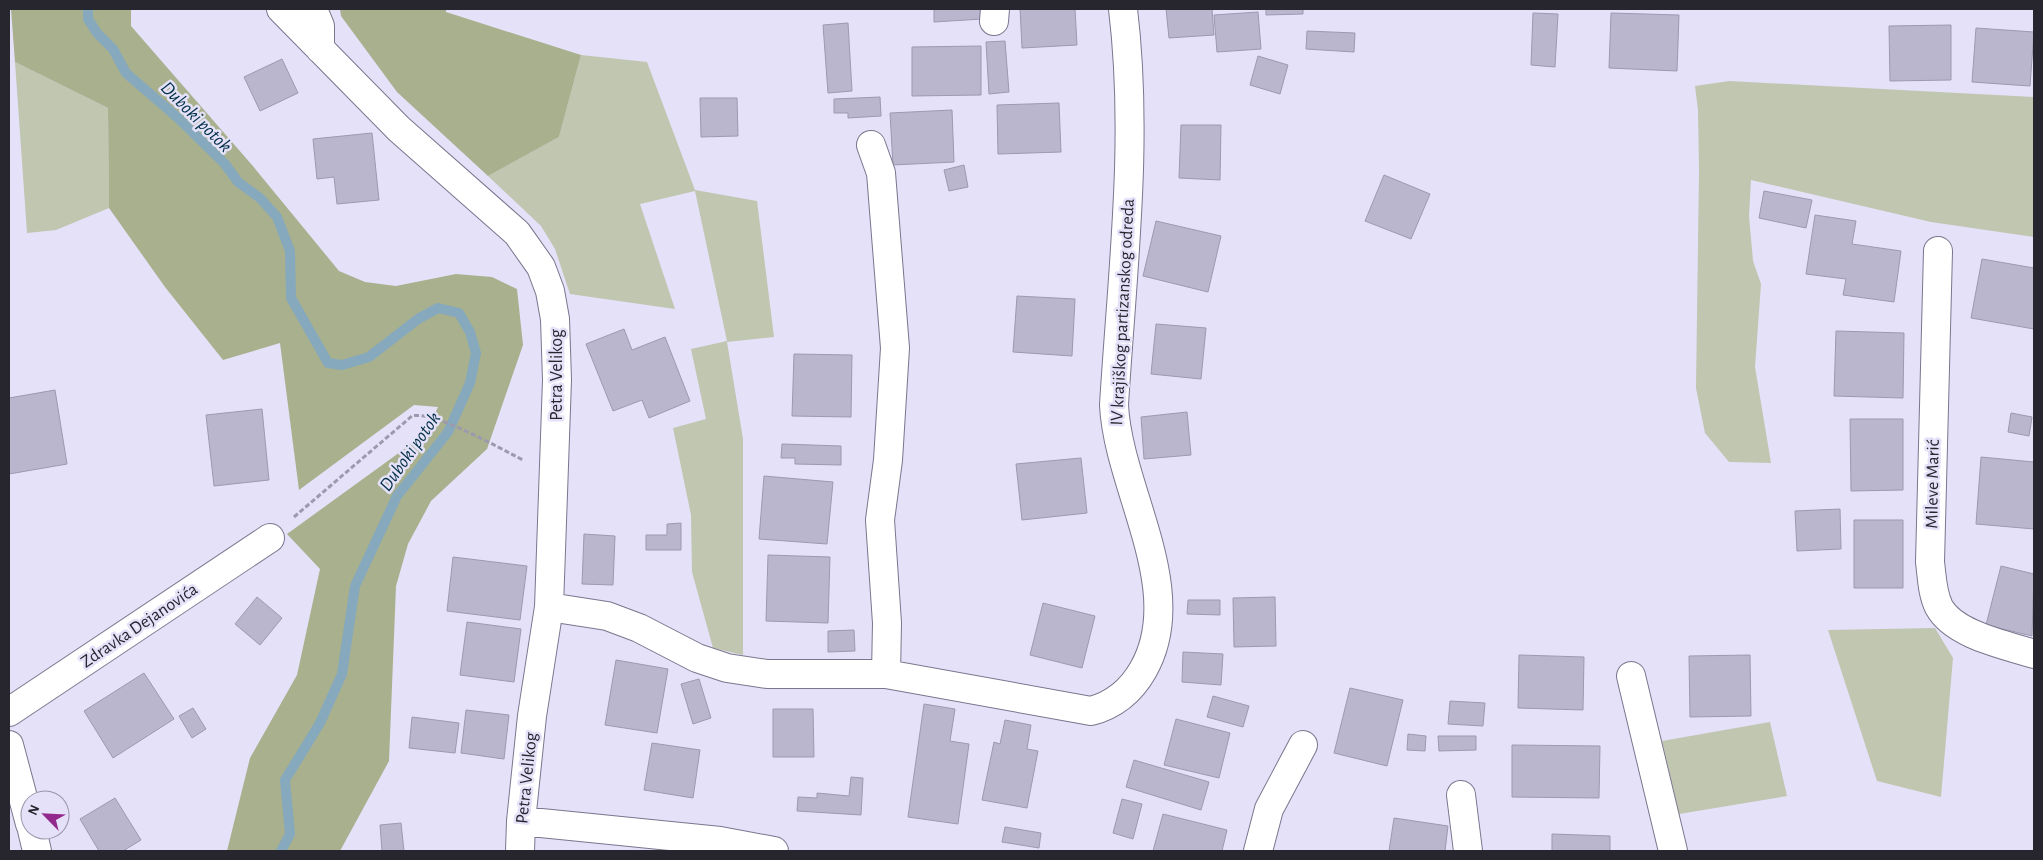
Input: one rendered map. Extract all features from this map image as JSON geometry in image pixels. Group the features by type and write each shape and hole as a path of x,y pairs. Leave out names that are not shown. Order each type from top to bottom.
{"street":[{"name":"Petra Velikog","path":"281,9 399,129 517,233 541,267 550,291 555,319 557,380 549,607 532,716 521,821 520,851"},
{"path":"313,9 320,26 320,49"},
{"name":"IV krajiškog partizanskog odreda","path":"549,607 607,616 639,628 697,658 727,668 767,674 886,674 1091,711 1107,707 1126,693 1137,681 1158,633 1154,566 1120,454 1114,405 1128,187 1131,99 1123,9"},
{"path":"870,145 881,173 895,348 888,460 880,520 887,623 886,674"},
{"name":"Mileve Marić","path":"1938,251 1930,562 1934,594 1948,620 1969,632 2034,654"},
{"name":"Zdravka Dejanovića","path":"9,712 270,538"},
{"path":"1631,676 1673,851"},
{"path":"1258,851 1269,809 1303,745"},
{"path":"9,746 21,790"},
{"path":"1460,795 1468,851"},
{"path":"521,821 720,841 774,851"}],"path":[{"path":"270,538 412,416 418,415 438,419 554,476"}],"green space":[{"path":"11,9 131,9 131,26 252,165 339,271 365,282 396,286 456,274 492,277 517,289 523,345 487,449 431,501 408,544 396,586 389,761 340,851 227,851 250,758 297,675 320,569 287,534 425,434 438,407 414,405 299,490 280,343 223,360 165,287 109,208 108,108 15,62"},
{"path":"340,9 446,9 446,12 581,55 559,137 488,176 397,92 341,16"},
{"path":"581,55 647,62 695,190 757,201 774,337 727,342 743,439 743,655 713,648 692,572 691,515 673,428 706,419 691,349 727,341 695,191 640,204 675,309 570,294 555,249 541,226 488,176 559,137"},
{"path":"15,62 108,108 109,208 56,230 27,233"},
{"path":"1729,81 2034,97 2034,237 1931,222 1751,180 1749,216 1753,261 1761,284 1755,367 1771,463 1729,462 1705,433 1696,388 1699,171 1698,110 1695,86"},
{"path":"1935,628 1953,658 1941,797 1877,781 1828,630"},
{"path":"1770,722 1787,796 1679,814 1662,741"}],"building":[{"path":"934,9 981,9 982,19 934,22"},
{"path":"1020,9 1075,9 1077,45 1022,48"},
{"path":"1166,9 1212,9 1214,35 1169,38"},
{"path":"1266,9 1303,9 1303,14 1266,15"},
{"path":"1258,12 1261,49 1217,52 1214,15"},
{"path":"1533,13 1558,14 1555,67 1531,65"},
{"path":"1611,13 1679,15 1677,71 1609,68"},
{"path":"848,23 852,91 828,93 823,25"},
{"path":"1951,25 1951,80 1890,81 1889,26"},
{"path":"1976,28 2034,32 2030,86 1972,82"},
{"path":"1307,31 1355,33 1354,52 1306,49"},
{"path":"1005,41 1009,92 989,94 986,42"},
{"path":"981,46 981,95 912,96 912,47"},
{"path":"1258,56 1288,65 1280,94 1250,85"},
{"path":"282,59 298,93 260,111 244,77"},
{"path":"880,97 881,116 848,118 848,113 834,113 834,99"},
{"path":"700,98 737,98 738,136 701,137"},
{"path":"1059,103 1061,152 998,154 997,105"},
{"path":"952,110 954,162 893,165 890,113"},
{"path":"1181,125 1221,125 1220,180 1179,178"},
{"path":"372,133 379,200 337,204 334,177 317,179 313,139"},
{"path":"964,165 968,187 949,191 944,170"},
{"path":"1384,175 1430,194 1411,239 1365,221"},
{"path":"1764,191 1812,200 1806,228 1759,218"},
{"path":"1815,215 1856,221 1852,244 1901,251 1894,302 1843,295 1846,279 1806,274"},
{"path":"1156,221 1221,236 1208,292 1143,276"},
{"path":"1982,259 2034,268 2034,329 1971,318"},
{"path":"1017,296 1075,299 1072,356 1013,352"},
{"path":"1156,324 1206,328 1201,379 1151,374"},
{"path":"624,329 632,350 665,337 690,401 649,418 642,400 613,411 586,344"},
{"path":"1836,331 1904,333 1903,398 1834,396"},
{"path":"794,354 852,355 851,417 792,416"},
{"path":"55,390 67,464 9,474 9,398"},
{"path":"262,409 269,480 214,486 206,415"},
{"path":"1187,412 1191,455 1144,459 1141,417"},
{"path":"2011,413 2032,417 2029,436 2008,432"},
{"path":"1850,419 1903,419 1903,490 1851,491"},
{"path":"782,444 841,446 841,465 795,464 795,458 781,458"},
{"path":"1981,457 2034,462 2034,529 1976,524"},
{"path":"1081,458 1087,513 1022,520 1016,464"},
{"path":"764,476 833,482 827,544 759,539"},
{"path":"1840,509 1841,549 1797,551 1795,511"},
{"path":"1854,520 1903,520 1903,588 1854,588"},
{"path":"681,523 681,550 646,550 646,535 667,535 667,524"},
{"path":"584,534 615,536 613,585 582,584"},
{"path":"768,555 830,557 828,623 766,621"},
{"path":"453,557 527,566 520,620 447,611"},
{"path":"2001,566 2034,574 2032,636 1986,625"},
{"path":"257,597 282,618 260,645 235,624"},
{"path":"1275,597 1276,646 1234,647 1233,598"},
{"path":"1188,600 1220,600 1220,615 1187,614"},
{"path":"1043,603 1095,616 1082,668 1030,655"},
{"path":"467,622 521,629 514,682 460,675"},
{"path":"854,630 855,651 828,652 828,631"},
{"path":"1183,652 1223,654 1221,685 1182,682"},
{"path":"1519,655 1584,657 1583,710 1518,708"},
{"path":"1750,655 1751,716 1690,717 1689,656"},
{"path":"616,660 668,669 657,733 605,725"},
{"path":"144,673 174,719 113,758 84,711"},
{"path":"699,679 711,718 693,724 681,684"},
{"path":"1350,688 1403,700 1387,766 1334,753"},
{"path":"1213,696 1249,706 1243,727 1207,717"},
{"path":"1450,701 1485,703 1483,726 1448,724"},
{"path":"924,704 955,709 950,741 969,744 958,824 908,817"},
{"path":"193,708 206,729 192,738 179,716"},
{"path":"773,709 813,709 814,757 773,757"},
{"path":"466,710 509,715 504,759 461,753"},
{"path":"412,717 459,723 455,753 409,748"},
{"path":"1176,719 1230,733 1219,778 1164,765"},
{"path":"1005,720 1031,725 1027,749 1038,751 1027,808 982,800 994,742 1000,744"},
{"path":"1408,734 1426,736 1425,751 1407,750"},
{"path":"1438,736 1476,736 1476,750 1439,751"},
{"path":"652,743 700,750 693,798 644,790"},
{"path":"1512,745 1600,746 1599,798 1512,797"},
{"path":"1134,760 1209,782 1201,810 1126,787"},
{"path":"851,777 863,778 861,815 797,811 798,797 817,798 817,793 849,796"},
{"path":"115,798 141,840 123,851 99,851 80,819"},
{"path":"1122,799 1142,804 1133,839 1113,833"},
{"path":"1163,814 1227,830 1222,851 1153,851"},
{"path":"1394,818 1448,826 1445,851 1389,851"},
{"path":"401,823 404,851 382,851 380,825"},
{"path":"1005,827 1041,833 1039,848 1002,842"},
{"path":"1552,834 1610,836 1610,851 1552,851"}],"waterway":[{"name":"Duboki potok","path":"88,9 88,19 97,33 113,49 126,73 178,118 225,164 238,182 260,198 277,217 290,251 291,298 328,363 342,365 369,357 418,319 438,308 459,313 470,332 476,353 470,383 448,432 397,496 355,586 342,674 320,723 285,780 290,834 281,851"}]}
